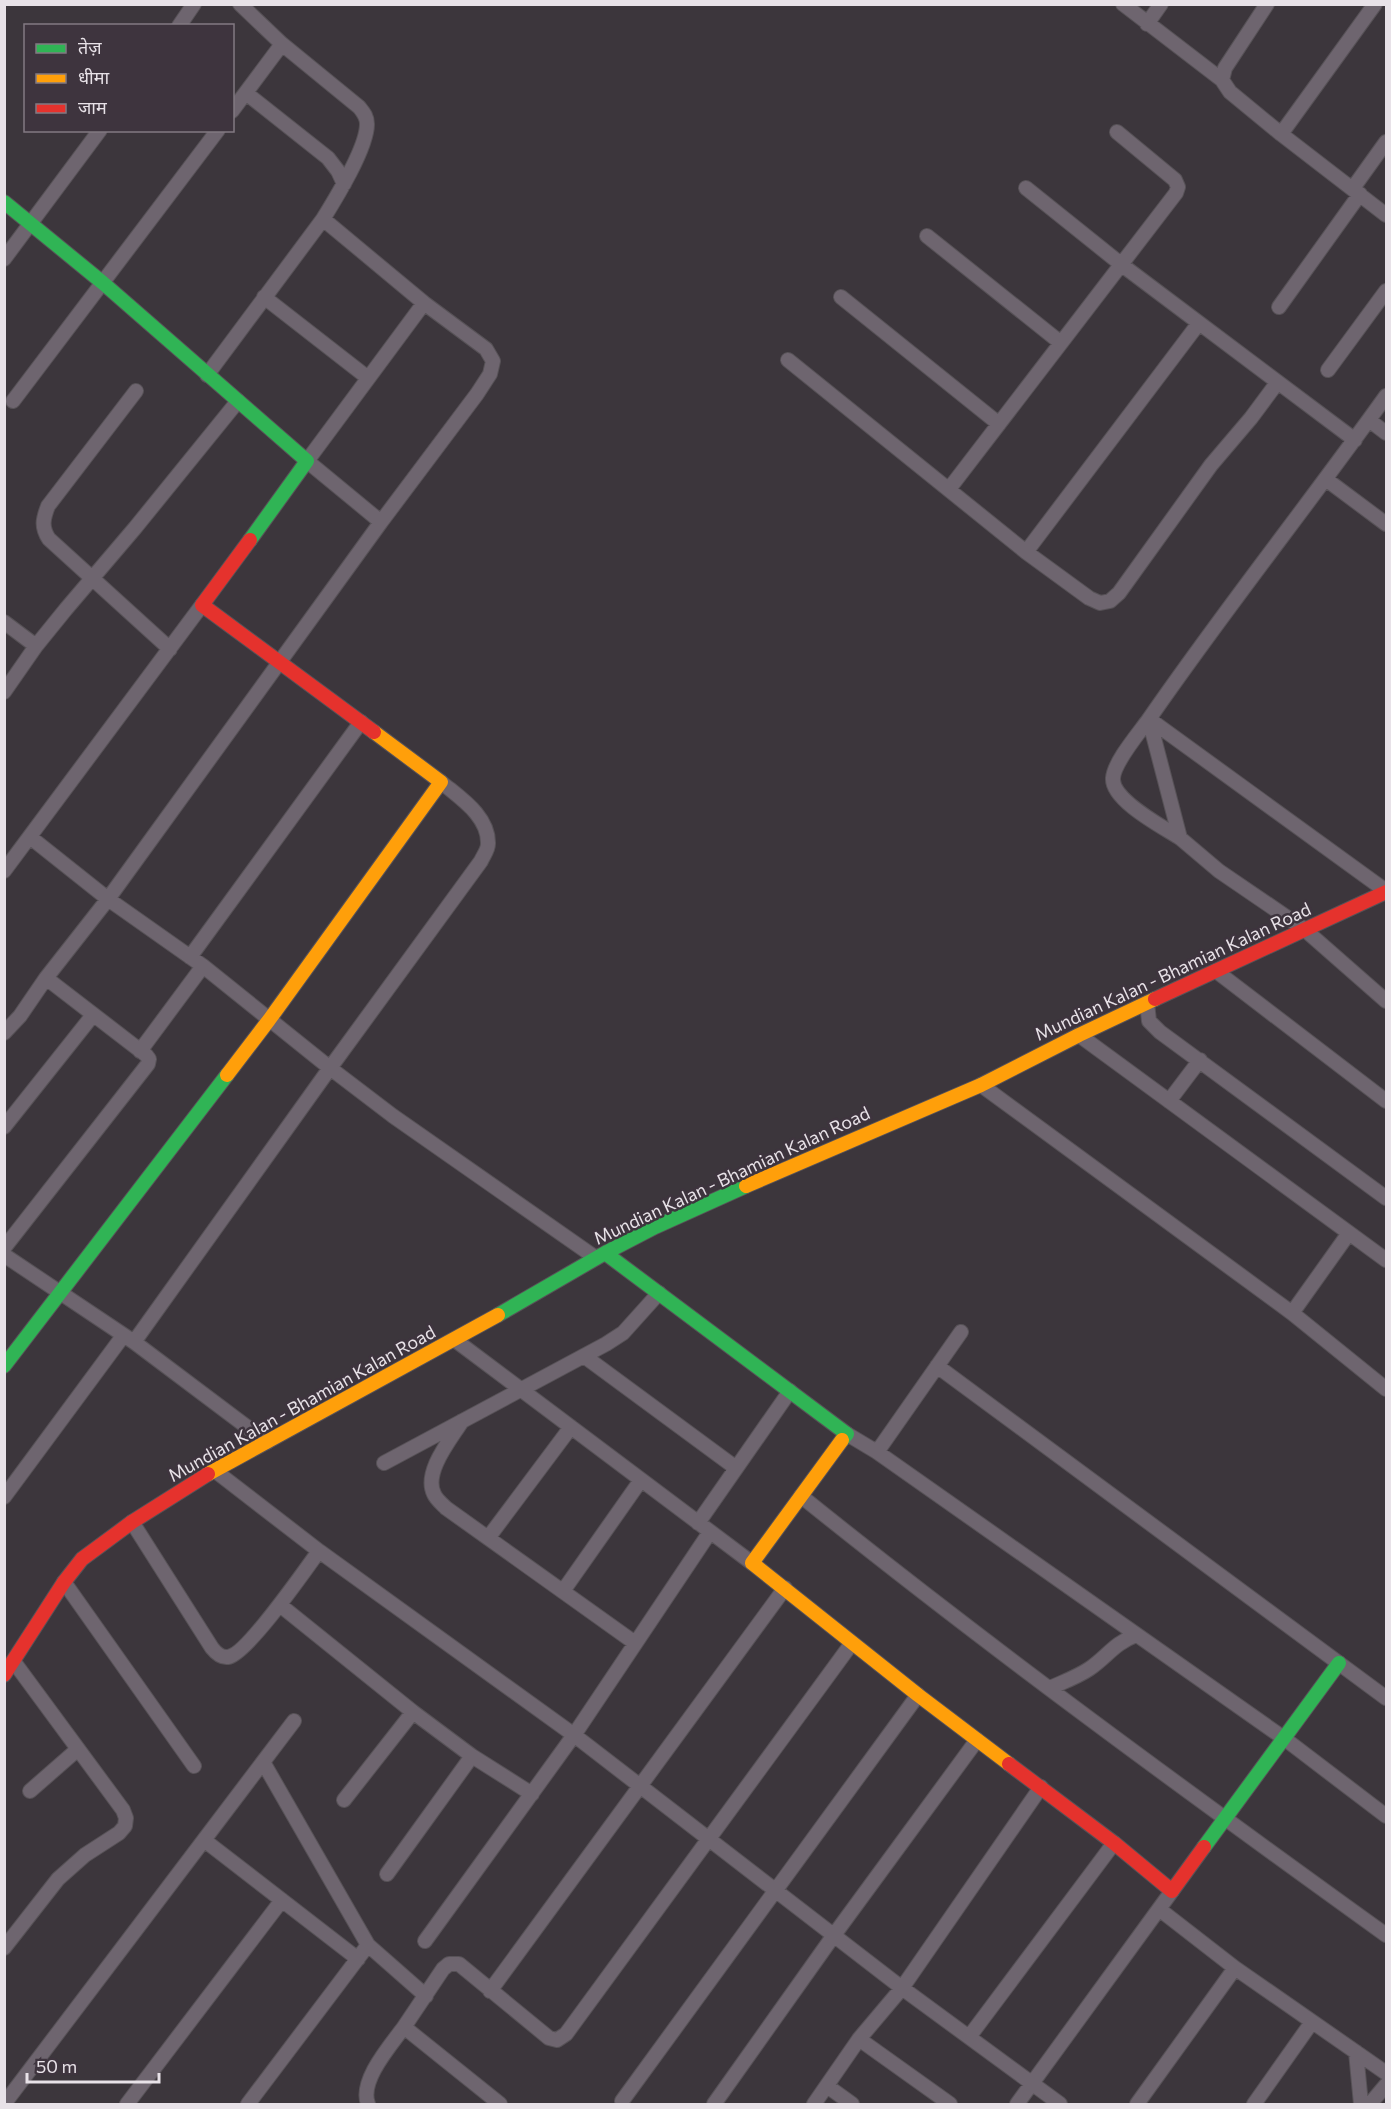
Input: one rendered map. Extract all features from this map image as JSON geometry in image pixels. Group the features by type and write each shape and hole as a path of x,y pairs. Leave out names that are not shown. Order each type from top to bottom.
{"street":[{"path":"180,24 194,4"},
{"path":"207,375 323,219 344,184 366,132 365,114 359,107 282,44 240,4"},
{"path":"1123,4 1222,80 1230,92 1281,134 1386,215"},
{"path":"1147,24 1161,4"},
{"path":"1222,80 1225,68 1267,4"},
{"path":"1281,134 1375,4"},
{"path":"234,108 282,44"},
{"path":"246,93 328,158 344,184"},
{"path":"4,259 99,132"},
{"path":"13,401 217,132"},
{"path":"949,489 1176,193 1178,187 1175,180 1117,132"},
{"path":"1279,307 1357,191 1386,142"},
{"path":"338,171 349,153 361,146"},
{"path":"1026,188 1122,265 1355,441"},
{"path":"4,202 381,522"},
{"path":"4,1034 108,899 490,374 493,361 486,349 424,303 323,219"},
{"path":"927,236 1061,343"},
{"path":"1328,370 1386,291"},
{"path":"264,297 368,378"},
{"path":"841,297 999,424"},
{"path":"4,871 424,303"},
{"path":"1026,552 1199,323"},
{"path":"788,360 1026,552 1089,598 1100,603 1110,601 1119,593 1211,465 1251,418 1276,383"},
{"path":"136,391 48,506 43,517 43,530 49,539 170,649"},
{"path":"1386,396 1355,441 1191,659 1118,764 1113,778 1115,790 1125,801 1179,838 1219,871 1304,929 1386,1001"},
{"path":"4,692 36,646 238,401"},
{"path":"1369,420 1386,433"},
{"path":"1326,480 1386,524"},
{"path":"4,1497 128,1339 330,1068 481,861 489,846 485,825 471,807 362,722 202,605"},
{"path":"4,622 36,646"},
{"path":"1149,719 1179,838"},
{"path":"1149,719 1386,892"},
{"path":"190,957 362,722"},
{"path":"4,1366 269,1020 441,782"},
{"path":"30,837 108,899 203,966 330,1068 403,1122 659,1293 847,1434 877,1452 1285,1738 1386,1816"},
{"name":"Mundian Kalan - Bhamian Kalan Road","path":"4,1674 14,1662 64,1582 82,1559 106,1539 214,1470 455,1340 655,1227 981,1085 1079,1035 1386,892"},
{"path":"140,1051 203,966"},
{"path":"1216,971 1386,1101"},
{"path":"4,1248 148,1064 149,1059 46,978"},
{"path":"1147,1003 1149,1021 1160,1032 1386,1198"},
{"path":"4,1127 93,1015"},
{"path":"1079,1035 1386,1260"},
{"path":"1169,1101 1200,1060"},
{"path":"981,1085 1292,1313 1386,1389"},
{"path":"1292,1313 1349,1233"},
{"path":"4,1255 128,1339 267,1442"},
{"path":"384,1463 623,1333 659,1293"},
{"path":"877,1452 961,1332"},
{"path":"455,1340 785,1588 918,1695 1114,1843 1172,1891"},
{"path":"584,1356 736,1468"},
{"path":"937,1366 1386,1698"},
{"path":"698,1523 790,1391"},
{"path":"462,1421 436,1464 430,1479 434,1494 446,1508 635,1643"},
{"path":"488,1538 571,1427"},
{"path":"752,1563 847,1434"},
{"path":"214,1470 319,1551 642,1785 902,1988 1060,2104"},
{"path":"562,1591 641,1480"},
{"path":"801,1496 1050,1688 1225,1819 1386,1935"},
{"path":"132,1522 212,1648 218,1655 227,1658 238,1653 280,1605 319,1551"},
{"path":"424,1941 574,1735 710,1532"},
{"path":"64,1582 194,1766"},
{"path":"490,1991 785,1588"},
{"path":"280,1605 413,1712 472,1756 532,1794"},
{"path":"1050,1688 1089,1669 1113,1647 1136,1635"},
{"path":"367,2104 367,2088 372,2073 426,1996 442,1969 449,1964 459,1964 549,2038 558,2040 566,2034 852,1643"},
{"path":"4,1948 58,1879 85,1855 119,1833 125,1826 126,1818 123,1810 14,1662"},
{"path":"1017,2104 1339,1663"},
{"path":"622,2101 918,1695"},
{"path":"344,1800 413,1712"},
{"path":"4,2104 294,1721"},
{"path":"714,2104 977,1740"},
{"path":"30,1791 78,1749"},
{"path":"387,1874 472,1756"},
{"path":"263,1762 368,1945 426,1996"},
{"path":"814,2104 860,2039 902,1988 1041,1787"},
{"path":"204,1840 358,1959"},
{"path":"969,2037 1114,1843"},
{"path":"127,2104 282,1900"},
{"path":"1159,1909 1235,1968 1386,2073"},
{"path":"248,2104 368,1945"},
{"path":"1137,2104 1235,1968"},
{"path":"1254,2104 1312,2022"},
{"path":"404,2027 500,2104"},
{"path":"860,2039 950,2104"},
{"path":"1356,2052 1361,2104"},
{"path":"1370,2104 1386,2085"},
{"path":"827,2086 852,2104"}],"traffic: fast":[{"path":"4,202 103,283 307,461 250,540"},
{"path":"4,1366 227,1075"},
{"path":"498,1315 605,1253 655,1227 746,1186"},
{"path":"605,1253 847,1434 842,1440"},
{"path":"1204,1847 1339,1663"}],"traffic: slow":[{"path":"227,1075 441,782 374,732"},
{"path":"746,1186 981,1085 1155,999"},
{"path":"208,1474 498,1315"},
{"path":"842,1440 752,1563 1009,1764"}],"traffic: jam":[{"path":"250,540 202,605 374,732"},
{"path":"1155,999 1386,892"},
{"path":"4,1675 64,1582 82,1559 132,1522 208,1474"},
{"path":"1009,1764 1114,1843 1172,1891 1204,1847"}]}
